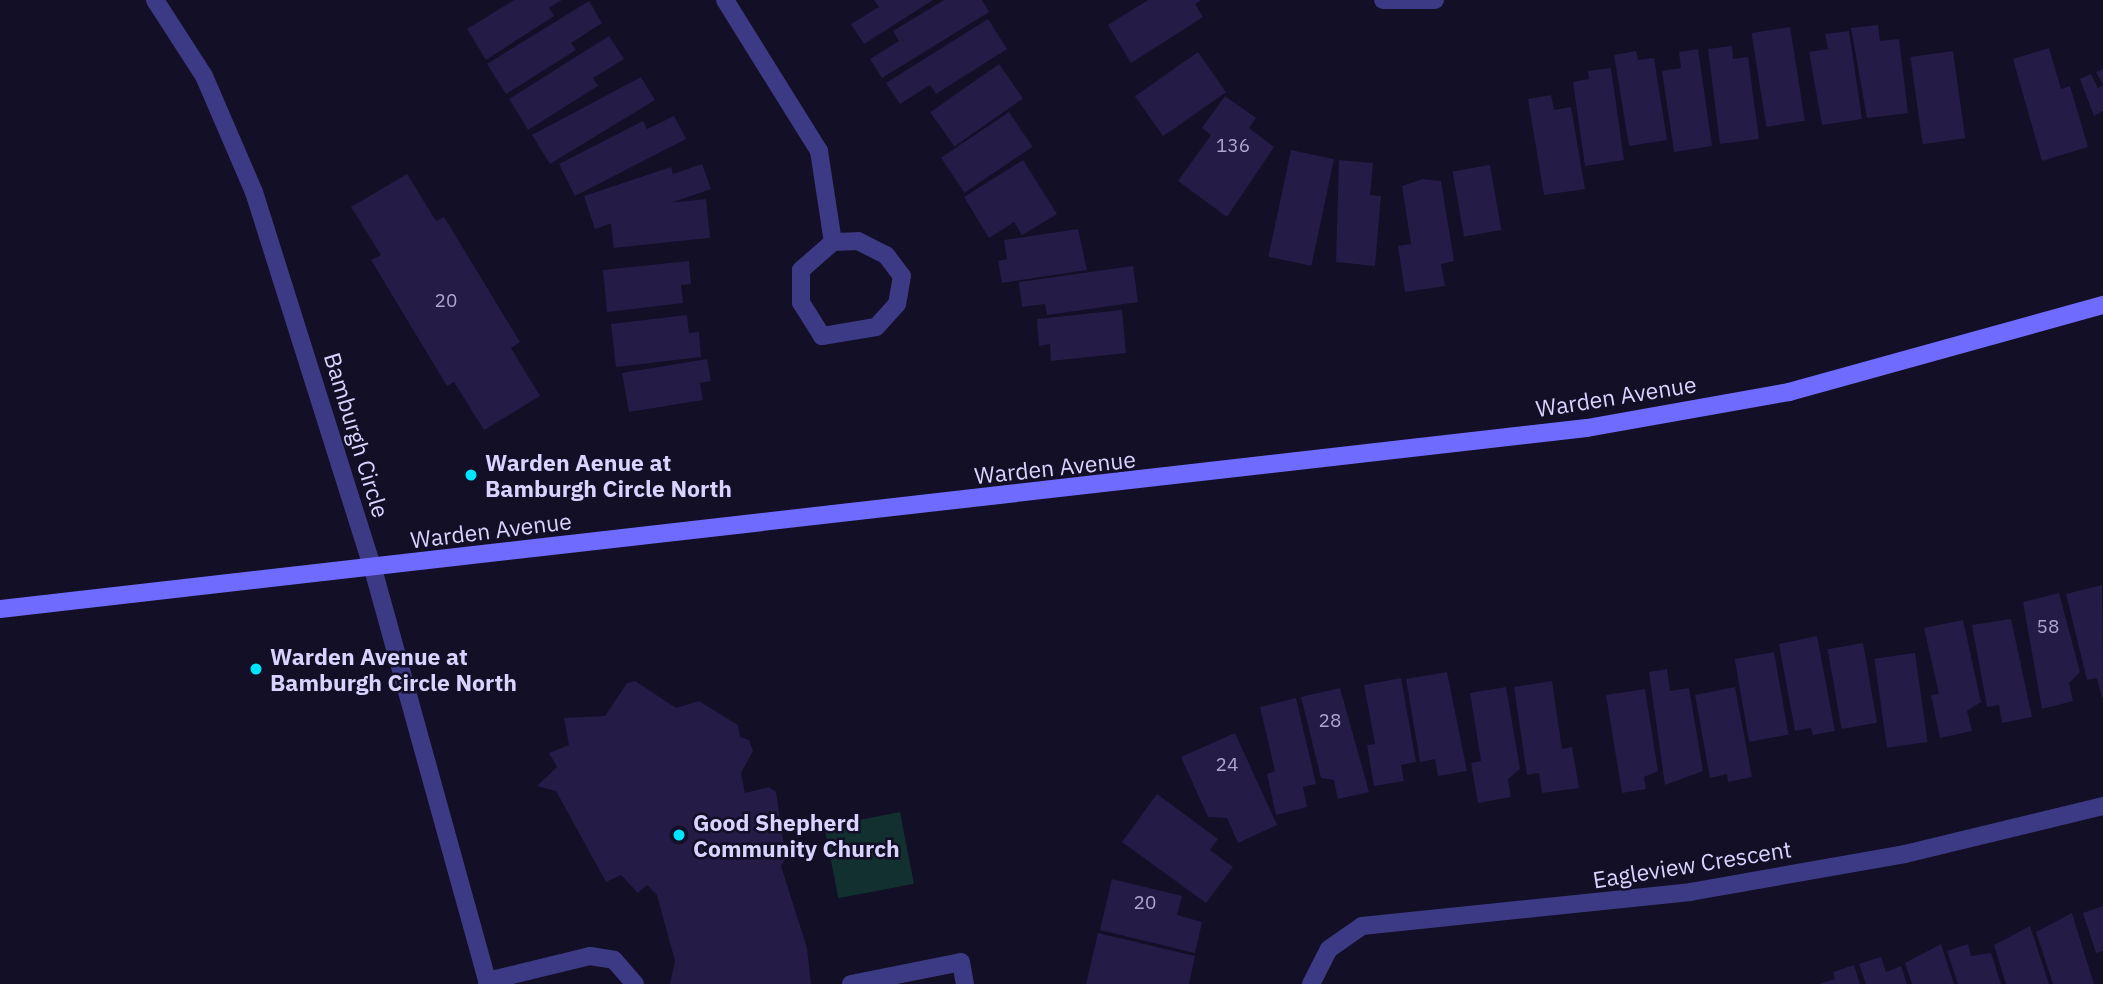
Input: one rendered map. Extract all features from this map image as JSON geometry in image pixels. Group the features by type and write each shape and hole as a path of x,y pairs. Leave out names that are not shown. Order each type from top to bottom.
{"main road":[{"name":"Warden Avenue","path":"0,609 373,569 1587,428 1789,392 2103,305"}],"street":[{"name":"Bamburgh Circle","path":"155,0 204,76 254,192 373,569 488,983"},
{"path":"725,0 819,151 833,242"},
{"path":"1383,0 1435,0"},
{"path":"858,241 886,255 902,276 897,304 876,327 822,336 800,303 801,271 833,242 858,241"},
{"name":"Eagleview Crescent","path":"1311,984 1329,949 1362,926 1690,892 1905,854 2103,806"},
{"path":"488,983 590,956 614,960 635,984"},
{"path":"851,984 961,962 965,984"}],"green space":[{"path":"900,812 914,884 838,898 824,827"}],"building":[{"path":"514,0 562,0 549,8 554,16 486,60 467,29"},
{"path":"874,0 933,0 864,44 851,24 879,7"},
{"path":"944,0 982,0 989,12 882,78 870,59 899,41 893,31"},
{"path":"1148,0 1201,0 1195,4 1203,17 1131,63 1108,25"},
{"path":"589,1 602,23 571,43 576,50 506,94 487,64"},
{"path":"988,19 1007,49 936,94 930,85 900,104 886,83"},
{"path":"1878,25 1880,41 1899,39 1908,113 1867,118 1851,28"},
{"path":"1790,27 1805,121 1766,127 1751,33"},
{"path":"1849,31 1862,119 1822,125 1809,52 1828,49 1825,34"},
{"path":"609,36 624,59 593,78 598,86 528,130 509,99"},
{"path":"1732,46 1733,59 1748,57 1759,139 1720,144 1708,49"},
{"path":"2049,48 2061,89 2070,86 2088,147 2042,161 2013,59"},
{"path":"1698,49 1712,146 1674,152 1662,71 1681,68 1679,52"},
{"path":"1636,51 1638,60 1654,58 1667,140 1629,146 1614,55"},
{"path":"1953,51 1965,138 1923,144 1910,57"},
{"path":"1198,52 1226,92 1163,136 1135,96"},
{"path":"999,64 1023,98 954,147 930,112"},
{"path":"1611,68 1624,160 1585,166 1573,82 1589,79 1588,71"},
{"path":"2103,69 2103,85 2096,72"},
{"path":"2091,74 2098,88 2103,85 2103,111 2094,116 2080,79"},
{"path":"641,77 655,100 550,164 532,135"},
{"path":"1551,95 1554,110 1571,107 1585,189 1544,195 1528,99"},
{"path":"1225,96 1256,118 1249,128 1274,147 1227,217 1178,181 1211,135 1202,128"},
{"path":"1009,112 1032,147 965,193 941,158"},
{"path":"674,116 686,139 575,196 559,164 643,121 647,129"},
{"path":"1291,150 1334,159 1311,266 1268,257"},
{"path":"1023,160 1057,214 1022,235 1014,222 989,238 964,197"},
{"path":"1339,160 1373,163 1370,195 1381,196 1375,266 1336,262"},
{"path":"702,164 711,189 595,229 584,196 671,167 673,174"},
{"path":"1490,165 1501,230 1464,237 1453,172"},
{"path":"407,174 436,221 444,217 520,342 511,348 540,396 484,430 454,382 447,386 371,260 381,255 351,207"},
{"path":"1423,179 1441,181 1454,261 1441,264 1445,286 1405,292 1398,246 1411,244 1402,186"},
{"path":"706,199 710,238 614,248 610,209"},
{"path":"1078,229 1087,270 1002,283 998,261 1007,259 1004,240"},
{"path":"689,261 691,284 681,285 683,303 607,312 603,270"},
{"path":"1133,266 1138,302 1047,315 1045,304 1022,307 1019,282"},
{"path":"1122,310 1126,353 1051,361 1050,344 1039,346 1037,319"},
{"path":"687,315 689,333 699,332 701,357 616,367 611,324"},
{"path":"707,359 711,381 700,383 703,400 629,412 622,373"},
{"path":"2102,585 2102,698 2097,678 2087,680 2066,594"},
{"path":"2059,593 2080,672 2069,683 2073,701 2042,709 2023,602"},
{"path":"2011,619 2032,717 2002,723 1999,705 1987,707 1972,625"},
{"path":"1963,620 1981,702 1967,711 1972,731 1940,738 1931,695 1939,694 1924,628"},
{"path":"1817,636 1835,731 1813,735 1811,728 1795,731 1779,644"},
{"path":"1863,643 1877,723 1842,729 1828,649"},
{"path":"1774,652 1789,735 1749,742 1735,659"},
{"path":"1915,653 1928,742 1887,748 1874,659"},
{"path":"1667,669 1670,691 1689,688 1703,771 1665,785 1649,672"},
{"path":"1447,672 1467,771 1438,776 1435,759 1420,762 1406,679"},
{"path":"1401,678 1416,762 1401,765 1404,781 1374,786 1367,745 1375,744 1364,685"},
{"name":"Good Shepherd Community Church","path":"635,681 676,708 699,701 738,725 740,737 749,740 753,751 741,773 745,793 769,787 776,792 786,858 781,866 807,948 811,984 670,984 675,961 657,895 647,885 638,893 621,875 606,882 556,791 537,786 557,767 549,753 569,745 564,718 605,716 627,683"},
{"path":"1552,681 1562,749 1572,747 1579,788 1542,793 1539,773 1527,775 1514,687"},
{"path":"1506,687 1520,769 1508,779 1511,797 1478,803 1471,763 1481,761 1470,693"},
{"path":"1735,687 1752,777 1728,782 1727,774 1710,778 1695,695"},
{"path":"1340,688 1369,792 1338,799 1334,780 1321,778 1301,697"},
{"path":"1645,689 1658,771 1644,777 1646,789 1622,793 1606,695"},
{"path":"1296,698 1316,784 1303,787 1307,807 1276,815 1267,774 1275,771 1260,707"},
{"path":"1235,733 1277,825 1238,843 1227,818 1208,817 1181,757"},
{"path":"1157,794 1218,839 1210,850 1233,867 1206,903 1122,842"},
{"path":"1112,879 1182,896 1177,915 1202,922 1195,953 1100,930"},
{"path":"2103,906 2103,951 2096,953 2083,913"},
{"path":"2072,913 2094,984 2053,984 2036,932"},
{"path":"2030,926 2049,984 2006,984 1994,945"},
{"path":"1098,933 1195,956 1189,984 1086,984"},
{"path":"1941,944 1954,984 1912,984 1905,963"},
{"path":"1968,944 1971,956 1991,953 2001,984 1958,984 1947,951"},
{"path":"1881,957 1886,972 1901,966 1907,984 1866,984 1859,964"},
{"path":"1854,965 1860,984 1819,984 1835,979 1833,972"}],"place":[{"name":"Warden Aenue at Bamburgh Circle North","path":"471,475"},
{"name":"Warden Avenue at Bamburgh Circle North","path":"256,669"},
{"name":"Good Shepherd Community Church","path":"679,835"}]}
